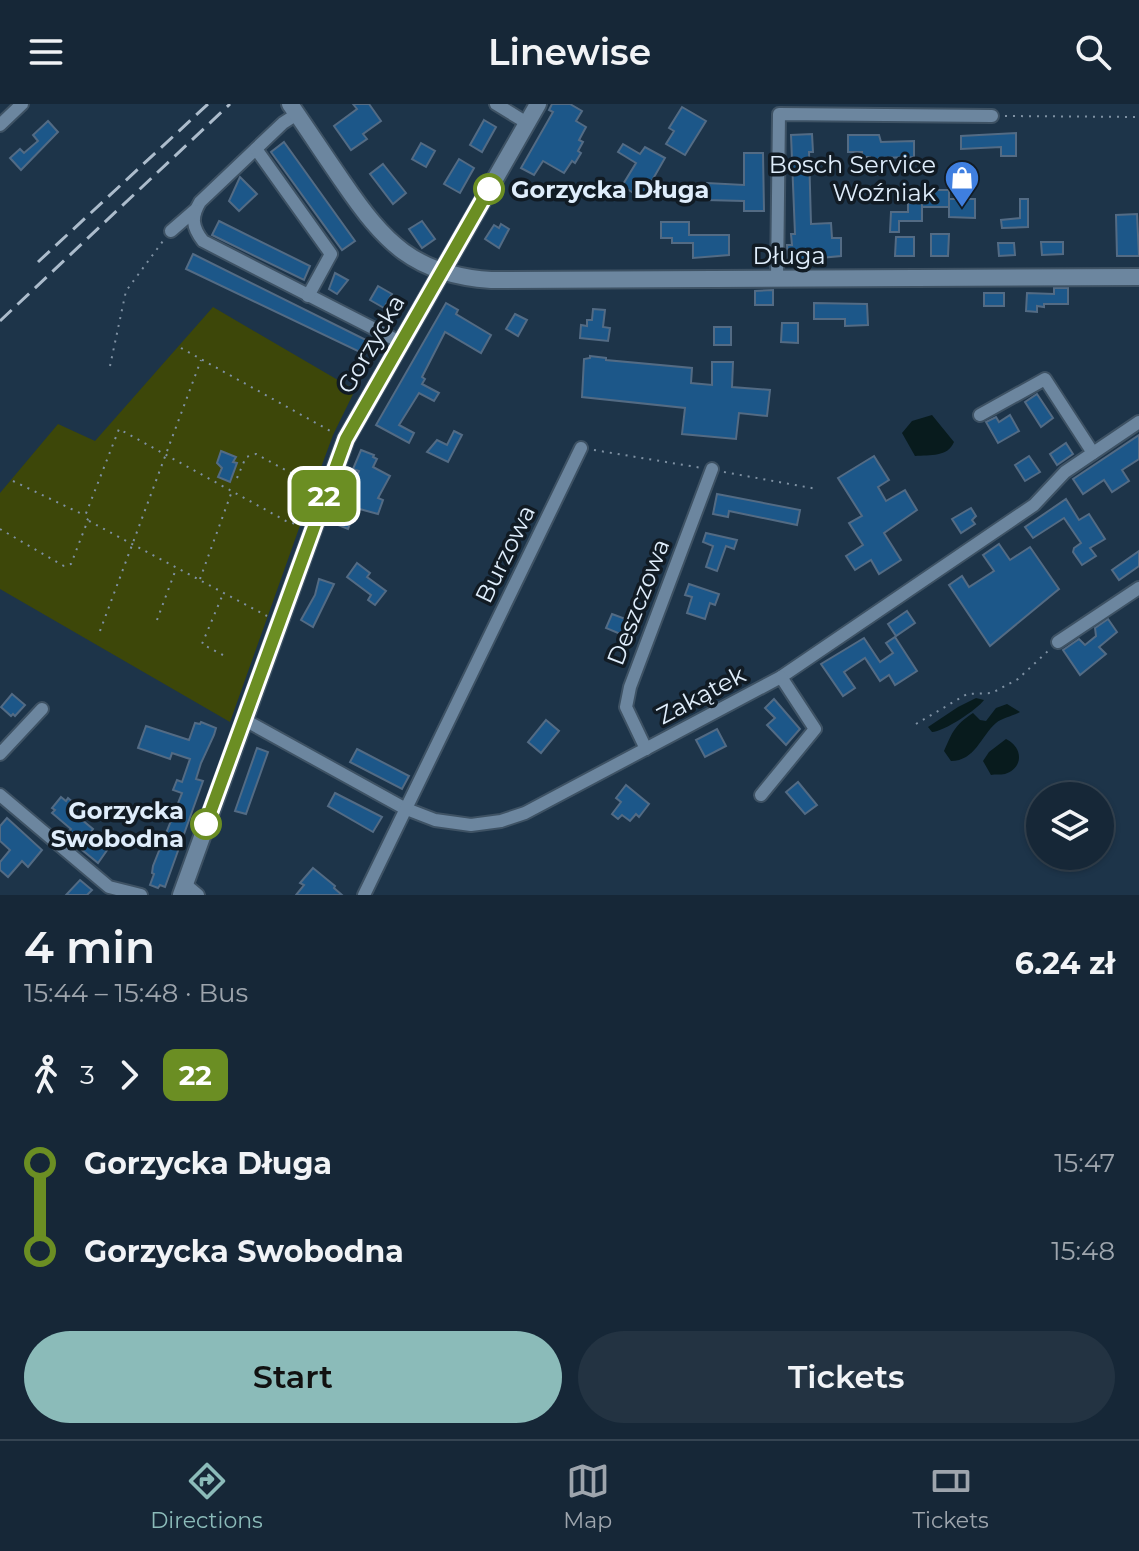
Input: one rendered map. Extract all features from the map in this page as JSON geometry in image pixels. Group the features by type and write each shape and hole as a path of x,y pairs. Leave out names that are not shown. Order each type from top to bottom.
{"street":[{"path":"0,125 22,104"},
{"path":"496,104 527,123"},
{"name":"Gorzycka","path":"183,889 334,467 353,423 538,104"},
{"path":"171,231 283,123 293,109"},
{"name":"Długa","path":"293,109 352,196 385,238 407,256 441,272 491,280 1139,277"},
{"path":"777,279 779,114 992,116"},
{"path":"256,149 331,254 308,296"},
{"path":"194,211 195,230 203,241 400,342"},
{"path":"980,415 1045,379 1093,453"},
{"name":"Zakątek","path":"243,719 404,808 453,824 501,821 541,805 781,677 1034,505 1065,472 1139,422"},
{"name":"Burzowa","path":"364,895 581,448"},
{"name":"Deszczowa","path":"646,749 626,707 630,687 712,469"},
{"path":"1058,642 1139,588"},
{"path":"761,795 815,729 781,677"},
{"path":"0,754 42,709"},
{"path":"0,795 109,887 141,895"},
{"path":"183,889 198,895"}],"path":[{"path":"992,116 1139,117"},
{"path":"110,366 126,291 171,231"},
{"path":"181,348 334,433"},
{"path":"100,631 201,360"},
{"path":"85,516 119,429 286,521 301,525"},
{"path":"581,448 817,489"},
{"path":"237,478 246,457 251,454 309,483"},
{"path":"13,481 85,516 132,545 268,617"},
{"path":"200,580 232,490"},
{"path":"0,529 64,566 71,564 88,520"},
{"path":"157,620 177,568"},
{"path":"223,593 202,644 223,655"},
{"path":"916,724 967,694 992,693 1018,679 1058,642"}],"green space":[{"path":"213,307 355,390 333,435 316,481 310,481 309,486 313,489 230,722 0,589 0,493 58,424 95,441"}],"shaded area":[{"path":"932,415 954,442 943,453 915,456 902,433 912,421"},
{"path":"976,698 984,700 960,719 937,731 932,732 928,727 958,707"},
{"path":"1007,704 1020,712 996,723 966,757 951,761 944,751 958,725 973,713 986,721 996,708"},
{"path":"1006,739 1018,752 1016,767 1005,774 991,775 983,761"}],"building":[{"path":"353,104 369,104 381,121 363,134 367,139 351,150 334,126 357,109"},
{"path":"552,104 570,104 582,111 576,121 586,127 579,140 583,142 578,151 581,153 564,173 543,161 534,175 521,168 553,112 549,110"},
{"path":"682,107 706,121 685,155 666,144 674,131 669,128"},
{"path":"484,120 496,127 482,152 470,145"},
{"path":"48,121 58,132 21,170 10,158 20,149 24,153 38,141 33,135"},
{"path":"1016,133 1016,156 1001,156 1001,147 961,149 961,136"},
{"path":"812,134 813,152 809,152 811,224 831,223 832,238 841,238 841,256 788,261 787,245 792,245 791,234 795,234 791,135"},
{"path":"848,135 879,135 881,142 914,141 914,157 870,161 870,157 862,157 862,152 848,152"},
{"path":"284,142 355,241 342,250 271,152"},
{"path":"421,143 435,151 426,167 412,159"},
{"path":"623,144 640,154 645,147 665,158 642,198 622,186 636,163 618,152"},
{"path":"744,153 763,153 764,211 744,211 744,201 706,200 707,183 744,185"},
{"path":"459,159 474,168 460,193 444,184"},
{"path":"383,164 406,193 393,204 370,174"},
{"path":"240,177 257,194 239,211 229,201"},
{"path":"922,190 949,190 949,207 922,207"},
{"path":"949,199 975,199 975,218 949,217"},
{"path":"1020,199 1028,199 1028,227 1002,228 1001,220 1020,218"},
{"path":"908,203 922,203 922,221 899,221 899,232 890,232 891,212 908,212"},
{"path":"1137,214 1139,256 1117,256 1116,215"},
{"path":"219,221 310,266 304,280 212,235"},
{"path":"422,221 435,239 422,248 409,229"},
{"path":"661,222 689,222 689,235 729,235 729,255 693,258 693,243 672,243 672,238 661,238"},
{"path":"501,224 509,229 499,248 485,239 494,225 499,228"},
{"path":"931,234 949,234 948,256 931,256"},
{"path":"896,237 914,237 914,256 895,256"},
{"path":"1041,242 1063,242 1063,254 1042,255"},
{"path":"998,243 1014,243 1015,255 999,256"},
{"path":"193,254 370,342 364,354 186,269"},
{"path":"335,273 348,280 337,294 329,289"},
{"path":"378,286 392,294 384,308 370,300"},
{"path":"1054,288 1068,288 1068,304 1044,304 1044,307 1037,306 1037,312 1026,311 1027,293 1054,294"},
{"path":"773,290 773,305 755,305 755,291"},
{"path":"984,293 1004,293 1004,306 984,306"},
{"path":"446,303 458,310 456,314 491,335 481,353 445,332 422,377 425,379 422,384 439,393 434,401 419,393 399,425 414,433 409,443 376,425"},
{"path":"814,303 867,304 868,325 845,326 845,319 814,319"},
{"path":"593,309 605,310 603,327 610,328 608,341 580,338 581,325 587,326 587,320 592,320"},
{"path":"515,314 527,320 518,336 506,329"},
{"path":"782,323 798,323 798,343 781,342"},
{"path":"714,327 731,327 731,345 714,345"},
{"path":"590,356 692,368 691,383 712,385 712,362 733,362 732,387 770,390 767,416 739,413 736,439 682,434 685,408 582,397 584,359"},
{"path":"1037,394 1053,418 1041,427 1025,402"},
{"path":"1010,415 1019,431 998,443 986,422 996,417 999,422"},
{"path":"454,431 462,435 448,462 427,452 437,440 447,445"},
{"path":"1139,435 1139,459 1122,470 1129,481 1112,492 1104,480 1083,494 1073,479"},
{"path":"1066,443 1073,454 1057,465 1050,454"},
{"path":"361,450 374,455 377,459 373,467 390,476 378,498 383,500 378,514 356,508 348,529 333,523 346,490 352,488 359,471 353,469"},
{"path":"221,451 236,457 230,482 218,477 222,468 217,463"},
{"path":"874,456 889,480 878,487 886,501 905,490 917,510 884,533 901,560 879,574 871,560 855,570 846,556 863,545 849,523 862,516 838,478"},
{"path":"1029,456 1040,472 1025,481 1015,465"},
{"path":"717,494 800,510 797,525 729,511 728,517 713,514"},
{"path":"1066,499 1079,520 1089,514 1105,539 1090,548 1096,556 1082,565 1073,552 1081,543 1064,518 1033,538 1025,527"},
{"path":"971,508 976,516 972,520 975,524 961,533 952,519"},
{"path":"706,533 737,540 734,549 726,546 717,571 706,567 713,546 703,542"},
{"path":"999,544 1010,560 1030,547 1059,589 990,646 949,585 962,576 969,587 994,571 983,555"},
{"path":"1139,551 1139,566 1119,580 1112,570"},
{"path":"357,563 370,573 367,577 386,591 375,605 368,600 371,595 347,577"},
{"path":"319,579 334,584 313,627 301,620 315,595"},
{"path":"689,584 719,594 715,605 710,603 705,619 687,613 692,597 685,595"},
{"path":"907,611 915,623 896,636 888,624"},
{"path":"612,614 631,621 625,636 606,628"},
{"path":"1108,619 1117,632 1099,647 1106,654 1080,675 1063,650 1079,639 1085,645 1096,636 1095,628"},
{"path":"895,637 917,671 895,685 889,675 880,681 865,658 844,672 855,688 843,696 821,664 864,638 880,662 893,653 886,643"},
{"path":"12,694 25,705 15,716 1,707"},
{"path":"774,699 800,729 786,745 767,725 775,718 765,708"},
{"path":"546,720 559,731 541,753 528,742"},
{"path":"195,723 216,728 196,779 203,781 165,887 160,885 158,888 150,885 153,866 182,793 173,790 177,780 182,782 190,759 172,753 170,759 138,748 146,726 189,740"},
{"path":"717,729 726,746 705,757 696,740"},
{"path":"257,748 268,752 246,814 235,811"},
{"path":"357,749 409,776 402,789 350,762"},
{"path":"798,782 817,805 805,814 786,792"},
{"path":"626,785 649,804 639,817 636,814 630,821 622,815 618,819 612,814 621,802 616,798"},
{"path":"335,793 382,817 373,832 328,806"},
{"path":"61,797 75,804 70,810 110,846 98,863 65,836 71,829 52,813 55,810 52,808"},
{"path":"7,818 42,850 28,867 22,861 8,877 0,870 0,862 10,850 0,841 0,826"},
{"path":"313,868 342,895 296,895 304,885 300,883"},
{"path":"80,880 92,890 87,895 66,895"}],"railway":[{"path":"38,262 208,104"},
{"path":"0,321 230,104"}],"bus line":[{"name":"22","path":"206,824 334,467 353,423 489,189"}],"place":[{"name":"Gorzycka Długa","path":"489,189"},
{"name":"Bosch Service Woźniak","path":"962,209"},
{"name":"Gorzycka Swobodna","path":"206,824"}]}
